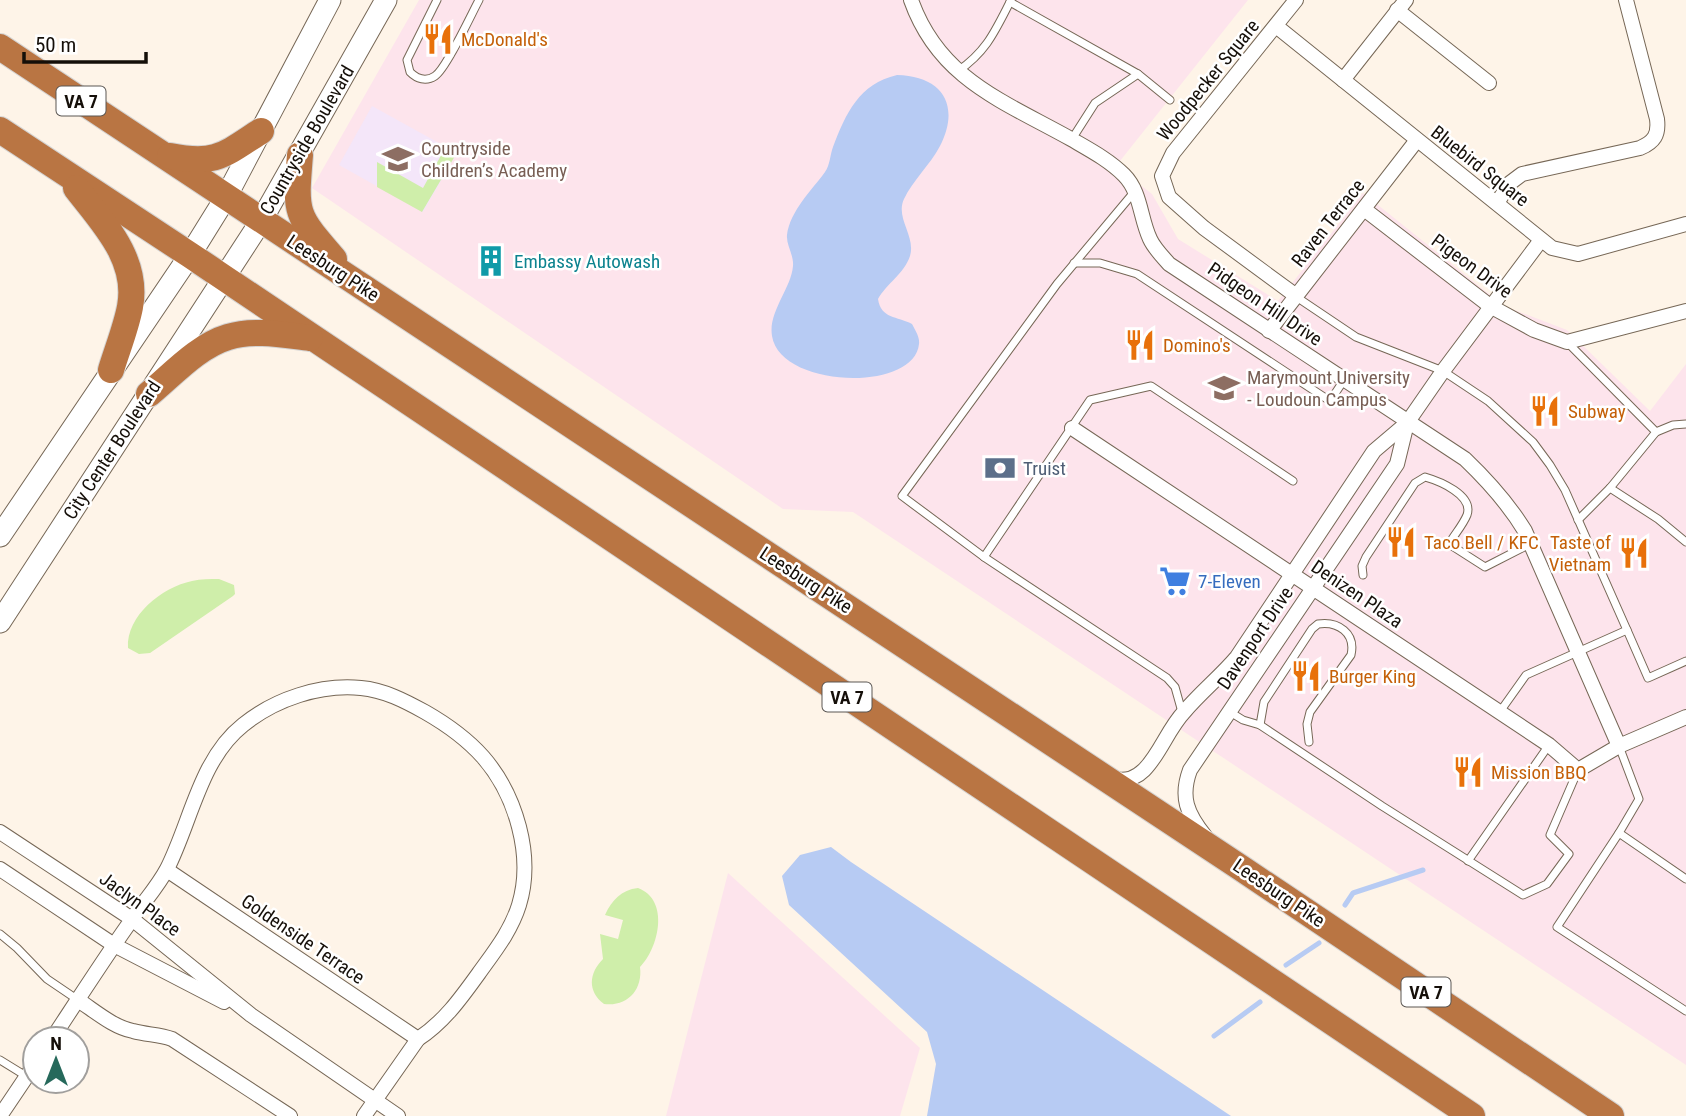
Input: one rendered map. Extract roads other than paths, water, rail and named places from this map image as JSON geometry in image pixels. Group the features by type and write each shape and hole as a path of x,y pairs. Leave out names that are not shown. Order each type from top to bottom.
{"highway":[{"name":"Leesburg Pike","path":"0,47 1611,1116"},
{"name":"VA 7","path":"0,130 1472,1116"},
{"path":"161,154 200,160 215,159 261,131"},
{"path":"300,155 296,202 299,213 353,281"},
{"path":"62,170 110,231 125,257 131,280 130,307 111,370"},
{"path":"149,394 193,357 212,344 229,337 272,334 313,338"}],"main road":[{"path":"0,536 190,255 226,197 330,0"},
{"name":"Countryside Boulevard","path":"223,277 261,221 300,155 386,0"},
{"name":"City Center Boulevard","path":"0,622 223,277"}],"street":[{"name":"Pidgeon Hill Drive","path":"911,0 919,22 933,46 957,72 982,89 1072,139 1127,178 1135,191 1149,237 1169,264 1465,459 1483,476 1513,512 1531,543 1619,747"},
{"name":"Woodpecker Square","path":"1295,295 1204,228 1169,197 1162,176 1173,153 1296,0"},
{"path":"1497,203 1510,183 1522,174 1640,148 1654,139 1657,119 1626,0"},
{"path":"1343,80 1402,5 1489,83"},
{"name":"Bluebird Square","path":"1276,26 1552,248 1578,254 1686,225"},
{"name":"Raven Terrace","path":"1269,331 1416,140"},
{"name":"Pigeon Drive","path":"1364,209 1490,306 1534,330 1567,342"},
{"name":"Davenport Drive","path":"1102,777 1124,781 1145,769 1182,713 1237,657 1374,451 1407,423 1490,306 1541,240"},
{"path":"1567,342 1686,311"},
{"name":"Davenport Drive","path":"1241,868 1204,835 1186,808 1184,794 1190,769 1397,464 1407,423"},
{"name":"Denizen Plaza","path":"1072,428 1549,745 1578,770"},
{"path":"61,1025 167,870 215,760 242,726 263,711 298,696 346,687 383,693 403,700 463,738 482,755 497,775 518,824 523,854 523,880 519,905 504,937 460,1000 430,1031 418,1039 364,1116"},
{"path":"1578,770 1619,747 1686,717"},
{"name":"Jaclyn Place","path":"0,832 132,919 251,1015 398,1116"},
{"name":"Jaclyn Place","path":"0,869 114,945 251,1015"},
{"name":"Goldenside Terrace","path":"167,870 418,1039"},
{"path":"78,1000 120,1027 134,1032 157,1034 172,1040 290,1116"},
{"path":"1,1116 21,1085"}],"lane":[{"path":"437,0 408,54 407,66 410,72 419,78 428,79 440,72 479,0"},
{"path":"957,72 975,60 986,47 1011,1 1138,74 1170,100"},
{"path":"1072,139 1095,103 1138,74"},
{"path":"1135,191 1074,263 902,496 984,556 1167,678 1175,687 1182,713"},
{"path":"1074,263 1100,263 1137,274 1330,401 1344,380"},
{"path":"1295,295 1356,337 1443,371 1488,401 1533,442 1550,465 1578,520 1648,678 1686,661"},
{"path":"1567,342 1656,432"},
{"path":"984,556 1090,400 1151,386 1293,481"},
{"path":"1578,520 1610,488 1656,432 1673,425 1686,424"},
{"path":"1363,575 1362,566 1366,556 1415,483 1425,477 1441,481 1454,490 1468,506 1468,513 1449,544 1485,567 1531,543"},
{"path":"1610,488 1658,519 1686,542"},
{"path":"1260,724 1264,702 1312,629 1318,624 1333,624 1351,636 1351,655 1310,712 1307,724 1309,742"},
{"path":"1499,713 1526,676 1627,630"},
{"path":"1229,712 1243,720 1260,724 1382,806 1523,895 1547,884 1569,854 1550,835 1578,770"},
{"path":"1468,861 1549,745"},
{"path":"1619,747 1639,799 1557,927 1686,1011"},
{"path":"1619,833 1686,878"},
{"path":"0,934 47,979 78,1000"},
{"path":"0,1060 21,1067"}],"water":[{"path":"897,75 926,81 936,87 947,106 948,118 940,146 908,192 902,206 910,241 910,256 904,268 878,299 886,314 912,324 919,344 912,360 895,371 872,377 847,378 821,374 798,366 780,353 772,336 773,318 793,266 787,239 789,226 797,209 827,169 838,135 856,102 873,85"},
{"path":"831,847 1231,1116 927,1116 936,1064 927,1032 789,905 782,876 800,855"}],"waterway":[{"path":"1345,905 1353,893 1423,870"},
{"path":"1286,965 1319,943"},
{"path":"1214,1036 1260,1002"}],"place":[{"name":"McDonald's","path":"438,39"},
{"name":"Countryside Children’s Academy","path":"398,159"},
{"name":"Embassy Autowash","path":"491,261"},
{"name":"Domino's","path":"1140,345"},
{"name":"Marymount University - Loudoun Campus","path":"1224,388"},
{"name":"Subway","path":"1545,411"},
{"name":"Truist","path":"1000,468"},
{"name":"Taco Bell / KFC","path":"1401,542"},
{"name":"Taste of Vietnam","path":"1634,553"},
{"name":"7-Eleven","path":"1175,581"},
{"name":"Burger King","path":"1306,676"},
{"name":"Mission BBQ","path":"1468,772"}]}
